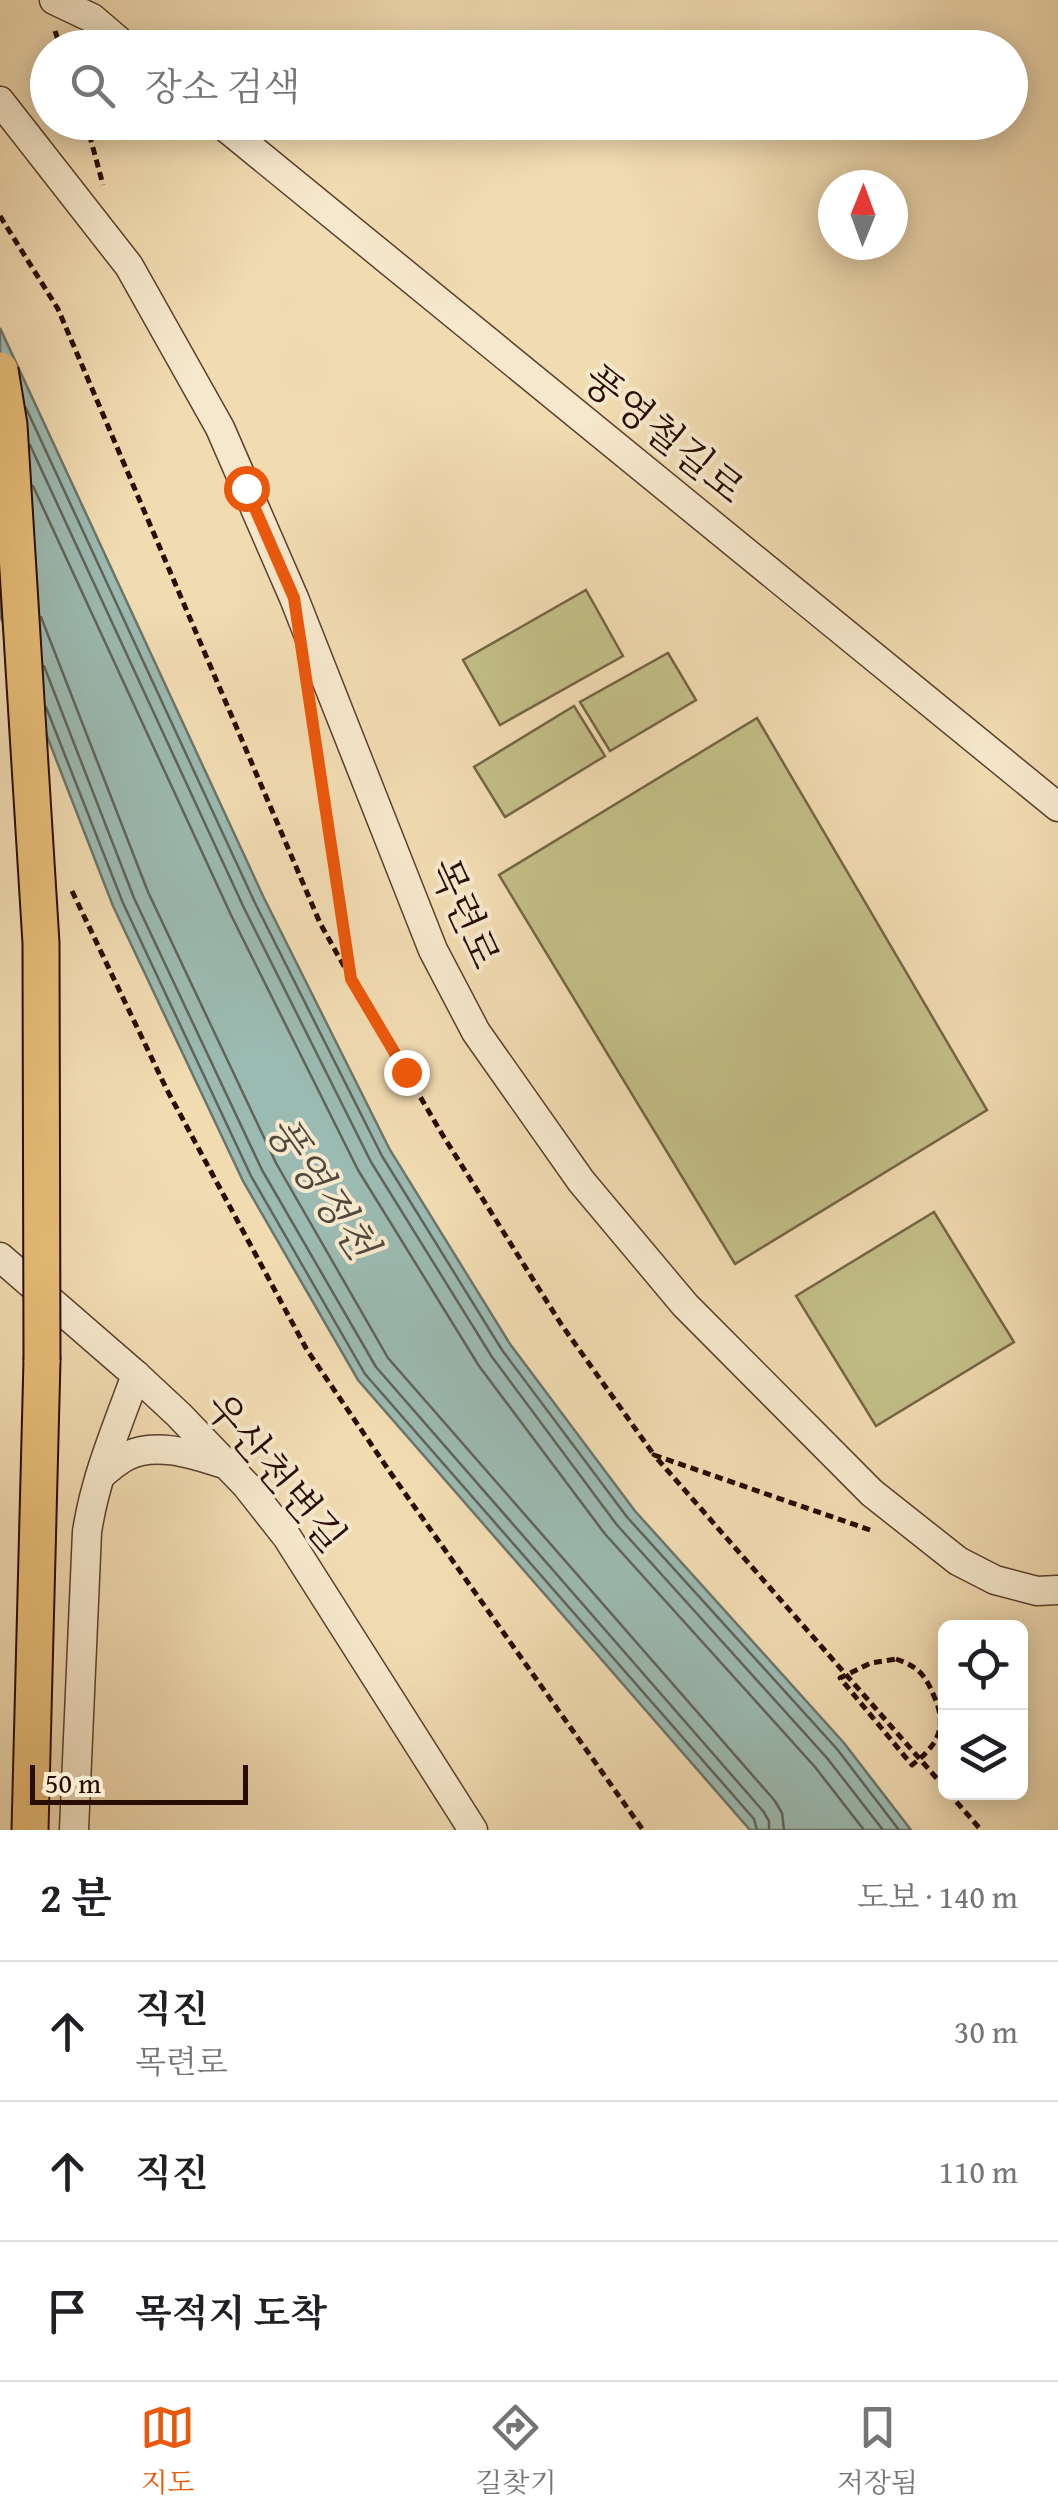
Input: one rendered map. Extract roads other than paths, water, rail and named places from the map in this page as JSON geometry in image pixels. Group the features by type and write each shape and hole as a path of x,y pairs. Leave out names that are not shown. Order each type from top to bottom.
{"main road":[{"path":"0,370 9,425 41,943 42,1360 30,1830"}],"street":[{"path":"54,0 92,18 106,30"},
{"name":"목련로","path":"0,101 30,139"},
{"name":"목련로","path":"30,140 129,266 220,428 294,598 433,950 476,1032 580,1181 685,1305 872,1493 958,1561 996,1580 1037,1591 1058,1590"},
{"name":"풍영철길로","path":"241,140 1058,807"},
{"name":"우산천변길","path":"0,1257 136,1375 226,1464 288,1536 473,1830"},
{"path":"74,1830 87,1532 100,1476 136,1375"},
{"path":"100,1476 130,1454 145,1450 167,1450 226,1464"}],"water":[{"name":"풍영정천","path":"0,328 264,898 390,1150 510,1344 635,1511 844,1743 911,1830 750,1830 358,1380 243,1181 113,906 0,615"}]}
